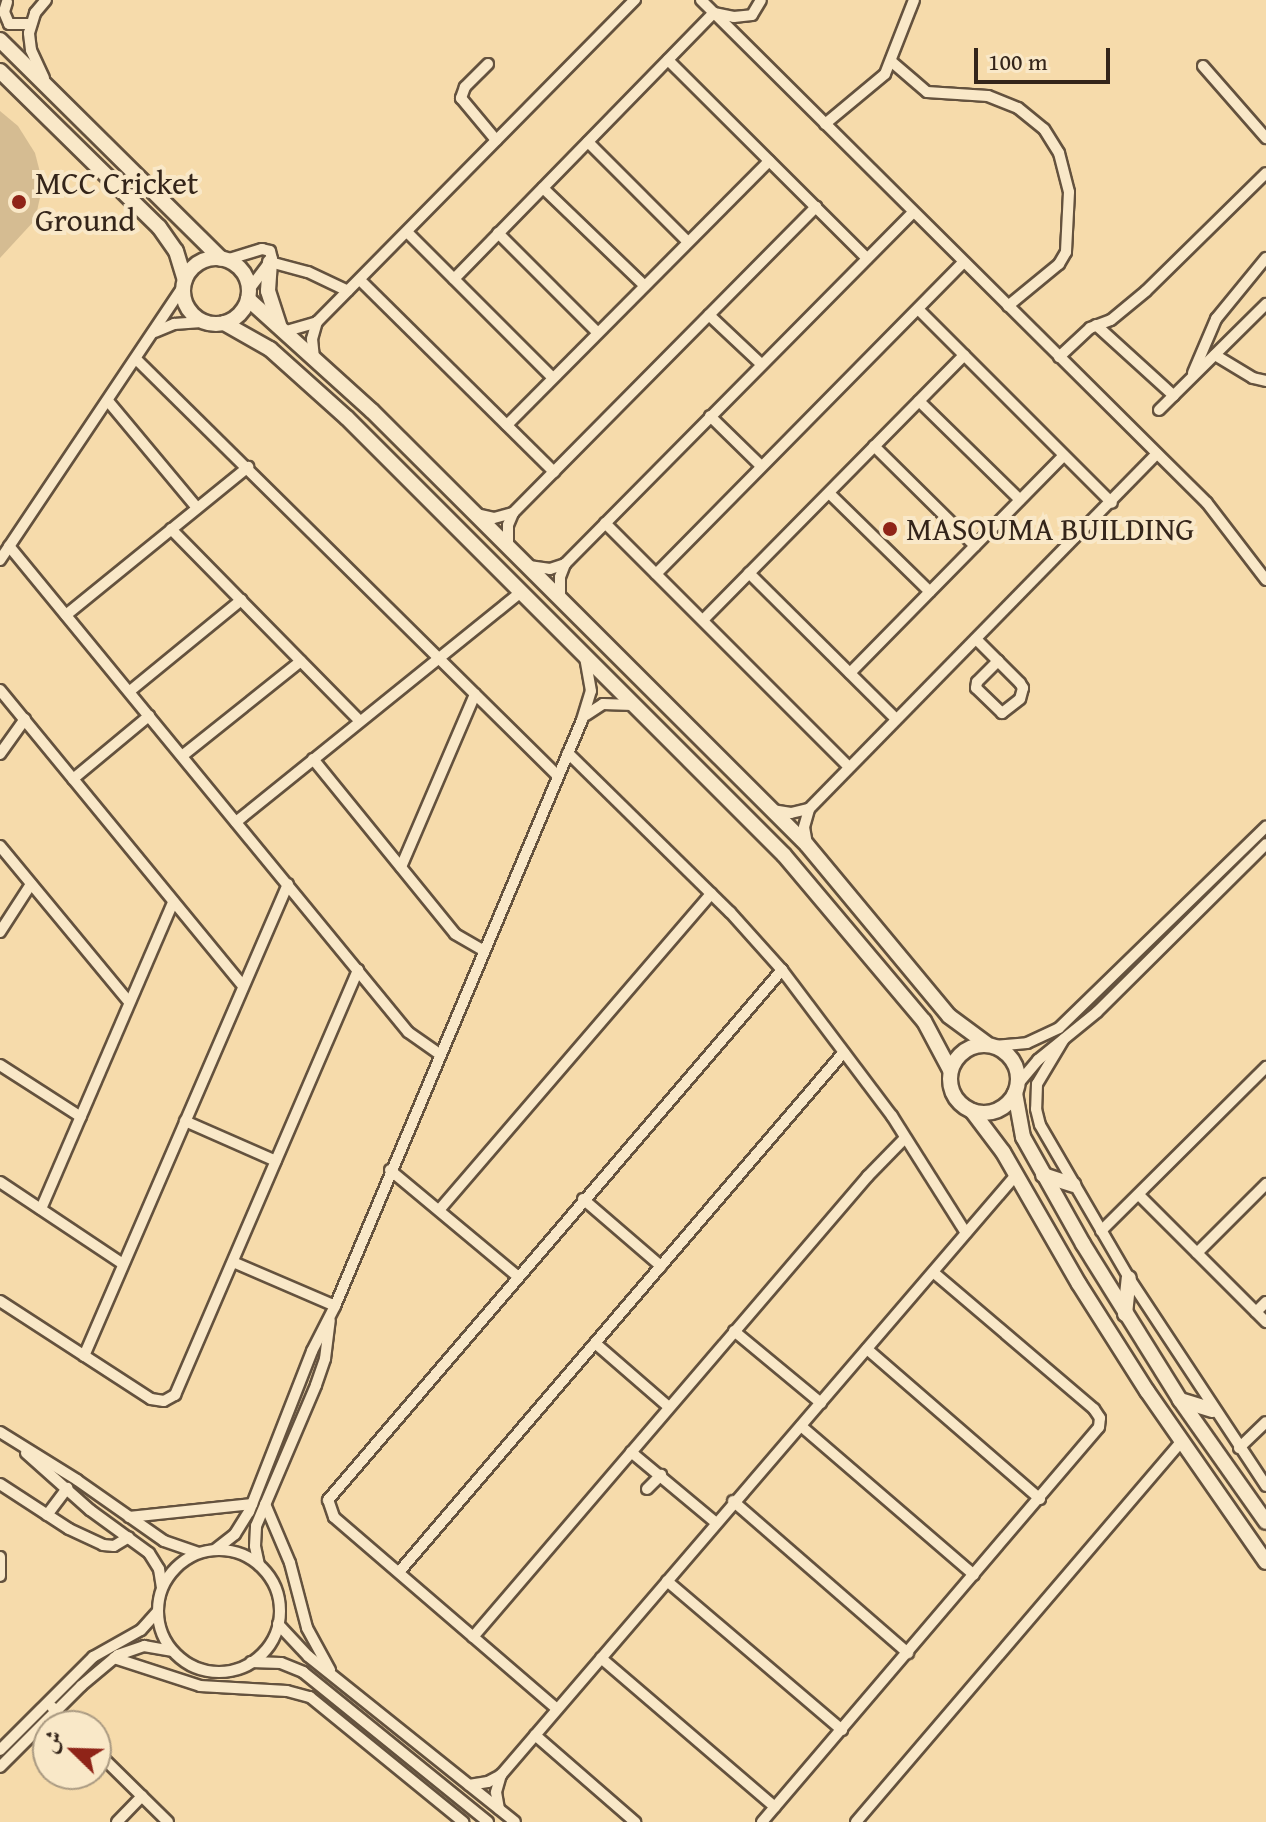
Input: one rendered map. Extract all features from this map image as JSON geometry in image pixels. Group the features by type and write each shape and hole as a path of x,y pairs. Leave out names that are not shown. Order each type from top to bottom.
{"street":[{"path":"46,0 30,24 31,50 51,90"},
{"path":"314,358 312,339 317,322 635,0"},
{"path":"701,0 1214,510 1266,580"},
{"path":"714,13 734,17 752,15 761,0"},
{"path":"825,124 876,84 892,62 914,0"},
{"path":"6,1 4,17 9,24 30,24"},
{"path":"454,279 714,13"},
{"path":"0,40 223,259 240,269 248,295 283,332 314,358 508,545 807,845 949,1016 1013,1061 1023,1137 1043,1175 1125,1315 1266,1522"},
{"path":"668,60 867,258"},
{"path":"892,62 927,92 988,96 1018,108 1044,129 1059,153 1069,192 1065,256 1008,306"},
{"path":"488,64 465,87 461,98 496,140"},
{"path":"1203,66 1266,138"},
{"path":"0,71 159,227 176,251 187,307 205,322"},
{"path":"588,142 688,242"},
{"path":"507,425 769,161"},
{"path":"1059,357 1096,325 1111,320 1146,291 1266,173"},
{"path":"543,188 645,286"},
{"path":"508,545 507,532 513,513 816,207"},
{"path":"529,566 550,569 565,564 913,212"},
{"path":"407,232 553,378"},
{"path":"498,233 598,333"},
{"path":"0,560 199,263 264,248 272,253 268,291 283,332"},
{"path":"1192,377 1216,319 1266,258"},
{"path":"270,262 301,270 348,291"},
{"path":"224,323 239,314 270,262"},
{"path":"656,574 964,262"},
{"path":"360,280 554,472"},
{"path":"1159,410 1266,304"},
{"path":"918,309 1112,503"},
{"path":"709,315 761,364"},
{"path":"155,332 184,322 224,323 260,341 303,377 819,893 924,1021 950,1070 951,1090 956,1099 972,1111 1016,1175 1096,1311 1181,1442 1266,1562"},
{"path":"283,332 317,322"},
{"path":"1096,325 1174,396"},
{"path":"703,620 964,355"},
{"path":"1215,355 1253,378 1266,381"},
{"path":"136,359 558,776"},
{"path":"108,401 197,508"},
{"path":"919,401 1020,500"},
{"path":"710,416 761,466"},
{"path":"874,446 975,546"},
{"path":"807,845 804,827 809,809 1157,454"},
{"path":"850,673 1064,455"},
{"path":"66,615 248,467"},
{"path":"829,493 930,592"},
{"path":"475,513 494,518 513,513"},
{"path":"605,523 849,767"},
{"path":"171,529 360,721"},
{"path":"9,546 408,1032 440,1054"},
{"path":"560,598 559,584 565,564"},
{"path":"749,573 896,719"},
{"path":"236,822 521,592"},
{"path":"130,691 241,600"},
{"path":"976,639 998,661 1023,691 1020,699 1002,713 976,688 977,682 998,661"},
{"path":"216,1549 235,1534 252,1504 312,1351 330,1318 582,720 591,683 584,655"},
{"path":"182,756 301,661"},
{"path":"0,690 243,986"},
{"path":"401,867 475,694"},
{"path":"582,720 603,704 633,705"},
{"path":"73,779 149,716"},
{"path":"0,754 25,719"},
{"path":"568,753 711,894 782,970 905,1138 966,1233"},
{"path":"313,759 455,934 484,951"},
{"path":"772,810 791,813 809,809"},
{"path":"950,1070 964,1051 990,1045 1027,1043 1059,1028 1266,827"},
{"path":"972,1111 992,1112 1001,1108 1038,1060 1097,1012 1266,844"},
{"path":"0,846 129,1002"},
{"path":"0,932 31,884"},
{"path":"84,1356 288,884"},
{"path":"440,1209 711,894"},
{"path":"41,1209 173,902"},
{"path":"0,1301 151,1399 172,1398 180,1388 358,970"},
{"path":"557,1709 331,1515 328,1500 782,970"},
{"path":"1064,1039 1040,1077 1035,1101 1040,1125 1129,1278 1213,1410 1266,1486"},
{"path":"399,1572 844,1052"},
{"path":"0,1065 81,1117"},
{"path":"1101,1231 1266,1067"},
{"path":"185,1121 276,1161"},
{"path":"473,1637 734,1331 905,1138"},
{"path":"390,1170 517,1276"},
{"path":"469,1785 488,1782 501,1775 733,1501 1016,1175"},
{"path":"1043,1175 1073,1185"},
{"path":"0,1182 123,1264"},
{"path":"1197,1253 1266,1184"},
{"path":"1139,1195 1266,1322"},
{"path":"583,1199 661,1266"},
{"path":"233,1262 335,1306"},
{"path":"762,1822 1097,1431 1098,1414 933,1272"},
{"path":"1125,1315 1129,1278"},
{"path":"1256,1312 1266,1302"},
{"path":"251,1662 268,1646 278,1624 278,1598 259,1565 255,1536 265,1504 321,1372 330,1318"},
{"path":"734,1331 821,1403"},
{"path":"595,1343 669,1407"},
{"path":"867,1349 1040,1499"},
{"path":"1180,1400 1213,1410"},
{"path":"1239,1448 1266,1422"},
{"path":"801,1426 974,1575"},
{"path":"0,1432 172,1545 198,1553"},
{"path":"856,1822 1181,1442"},
{"path":"16,1443 90,1510 129,1537 154,1560 162,1587 158,1611 164,1639 172,1651 196,1667 209,1671 224,1672 251,1662 281,1663 303,1672 488,1822"},
{"path":"631,1452 715,1522"},
{"path":"647,1489 661,1475"},
{"path":"0,1484 47,1515 107,1546 129,1537"},
{"path":"47,1515 67,1488"},
{"path":"733,1501 908,1653"},
{"path":"129,1517 252,1504"},
{"path":"265,1504 290,1563 307,1628 333,1675"},
{"path":"162,1587 177,1566 198,1553 216,1549 239,1553 259,1565"},
{"path":"0,1557 0,1576"},
{"path":"667,1581 842,1730"},
{"path":"0,1767 93,1657 141,1630 158,1611"},
{"path":"278,1624 297,1646 515,1822"},
{"path":"0,1750 114,1658 144,1646 172,1651"},
{"path":"114,1658 200,1686 287,1691 310,1697 463,1822"},
{"path":"601,1658 775,1807"},
{"path":"52,1707 55,1710"},
{"path":"535,1735 635,1822"},
{"path":"112,1767 168,1822"},
{"path":"499,1809 496,1792 501,1775"},
{"path":"117,1822 142,1796"}],"shaded area":[{"name":"MCC Cricket Ground","path":"0,111 18,126 35,153 43,184 35,220 0,258"}],"place":[{"name":"MCC Cricket Ground","path":"19,202"},
{"name":"MASOUMA BUILDING","path":"890,529"}]}
